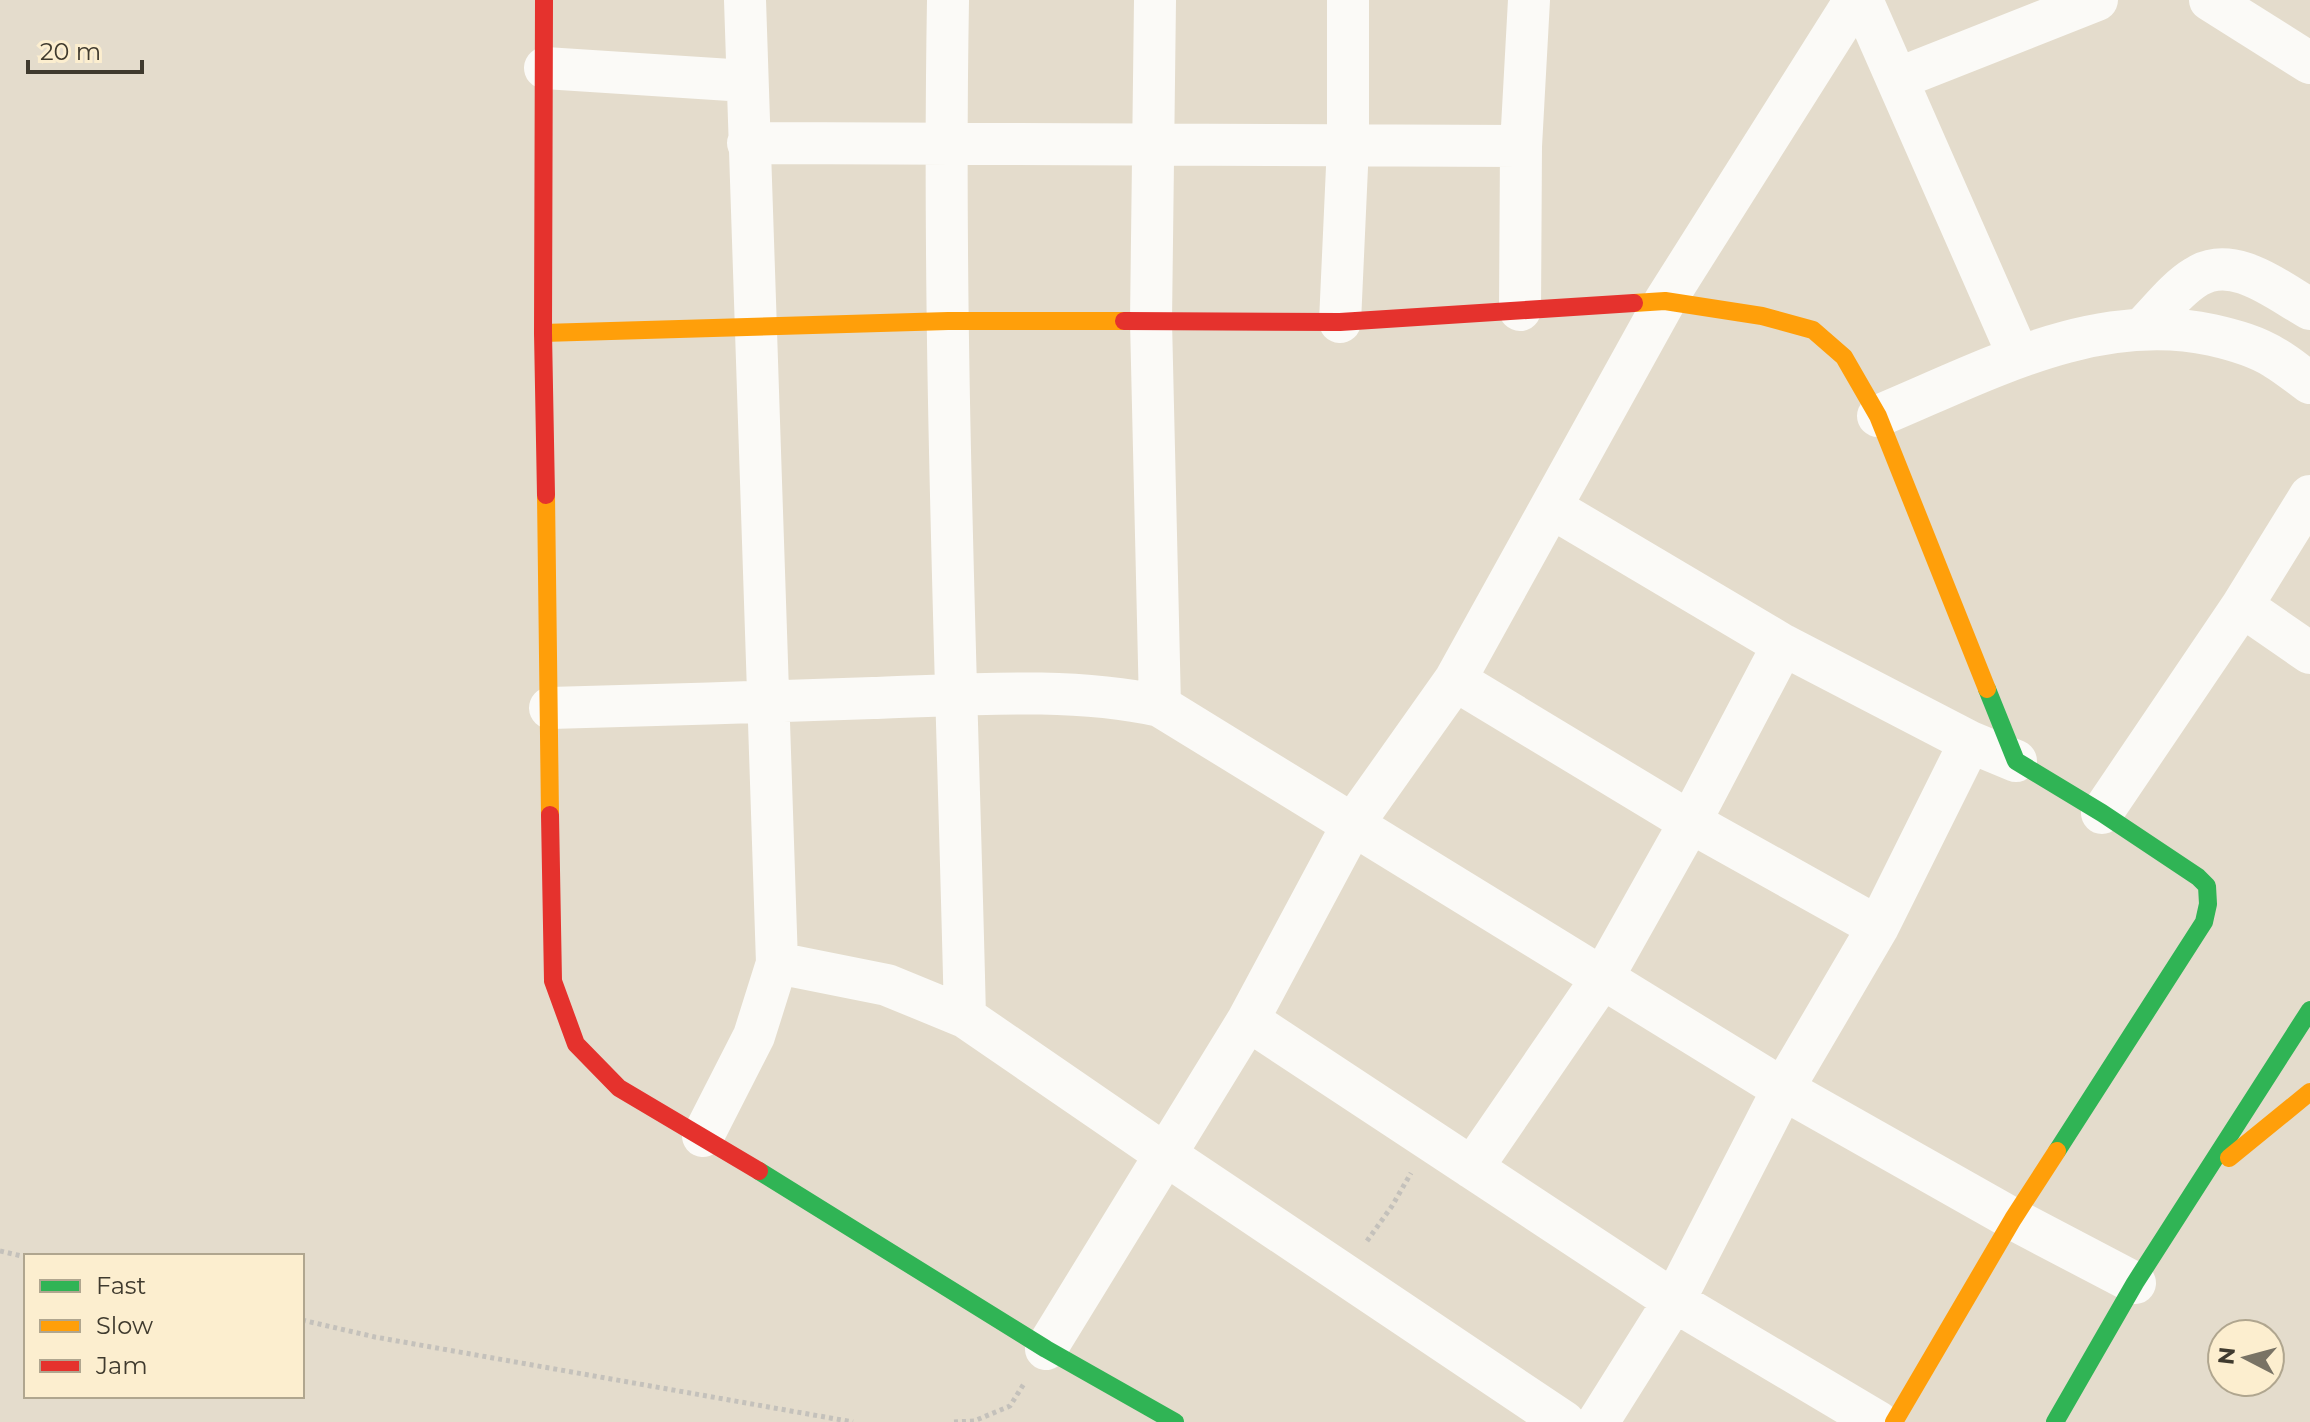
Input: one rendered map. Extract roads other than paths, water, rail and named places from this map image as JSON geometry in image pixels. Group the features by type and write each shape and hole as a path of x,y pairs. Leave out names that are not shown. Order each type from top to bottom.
{"street":[{"path":"544,0 543,333 553,981 576,1044 619,1088 703,1136 1046,1349 1175,1422"},
{"path":"703,1136 754,1036 777,963 745,0"},
{"path":"948,0 945,144 965,1017"},
{"path":"1155,0 1151,321 1160,706"},
{"path":"1340,322 1348,145 1348,0"},
{"path":"1520,310 1521,146 1529,0"},
{"path":"1046,1349 1248,1020 1353,824 1455,680 1665,301 1855,0"},
{"path":"1862,0 2019,357"},
{"path":"1897,79 2097,0"},
{"path":"2210,0 2310,63"},
{"path":"545,68 746,81"},
{"path":"748,143 1521,146"},
{"path":"2142,329 2194,278 2208,270 2221,268 2256,278 2310,309"},
{"path":"543,333 948,321 1340,322 1665,301 1762,316 1813,330 1844,357 1878,416 2016,761"},
{"path":"1878,416 2019,357 2083,336 2142,329 2191,331 2238,341 2274,357 2310,383"},
{"path":"2102,813 2242,606 2310,496"},
{"path":"1552,508 1783,645 1970,742 2016,761 2102,813 2207,886 2208,904 2204,922 2013,1219 1894,1422"},
{"path":"2242,606 2310,653"},
{"path":"1472,1168 1603,977 1690,822 1783,645"},
{"path":"1455,680 1690,822 1878,927"},
{"path":"550,708 957,695 1078,696 1132,700 1160,706 1783,1089 2013,1219 2135,1283"},
{"path":"1598,1422 1674,1301 1783,1089 1878,927 1970,742"},
{"path":"777,963 887,985 965,1017 1564,1422"},
{"path":"2055,1422 2196,1184 2310,1010"},
{"path":"1248,1020 1674,1301 1878,1422"},
{"path":"2196,1184 2310,1092"}]}
